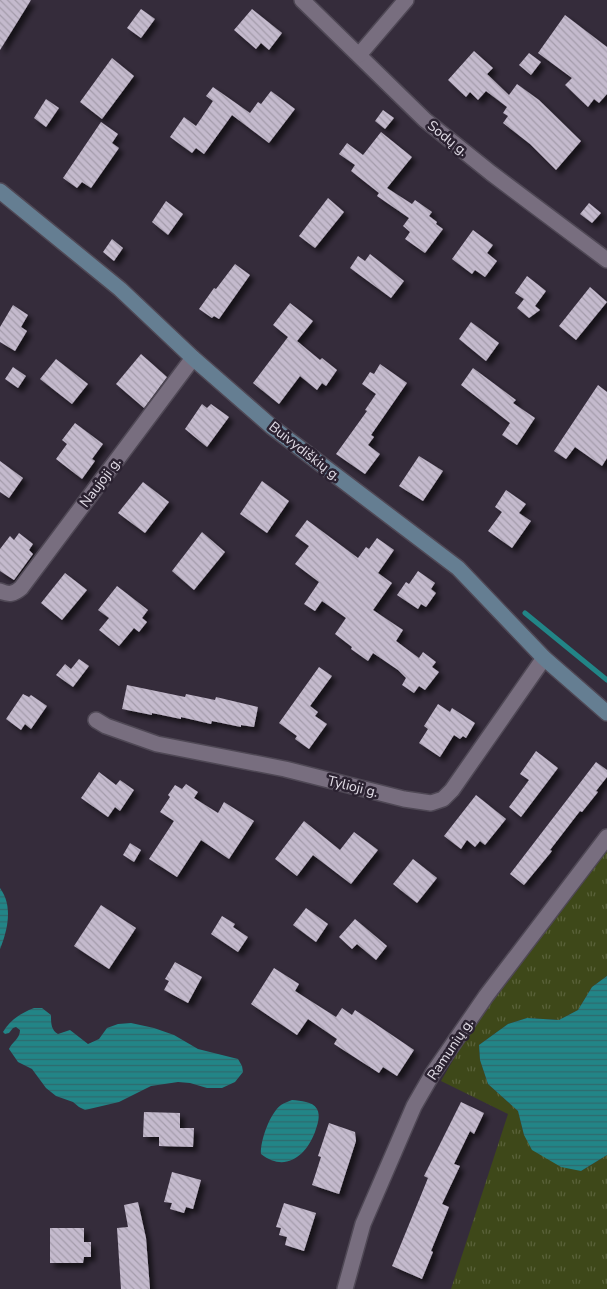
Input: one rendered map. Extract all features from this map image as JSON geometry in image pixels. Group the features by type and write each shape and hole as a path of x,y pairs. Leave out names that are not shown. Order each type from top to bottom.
{"main road":[{"name":"Buivydiškių g.","path":"0,191 120,288 193,358 272,427 458,568 544,658 607,713"}],"street":[{"name":"Sodų g.","path":"302,0 425,120 491,173 607,260"},
{"path":"359,55 406,0"},
{"name":"Naujoji g.","path":"0,591 7,594 15,593 21,588 193,358"},
{"name":"Tylioji g.","path":"96,720 106,726 157,744 285,769 404,799 431,803 443,799 452,790 544,658"},
{"name":"Ramunių g.","path":"345,1289 363,1224 414,1106 433,1073 486,996 607,837"}],"green space":[{"path":"607,848 607,976 592,987 578,1010 559,1020 527,1018 508,1024 479,1045 480,1060 488,1084 518,1111 524,1135 581,1171 607,1155 607,1289 451,1289 508,1114 441,1081 478,1020"}],"shaded area":[{"path":"0,888 7,902 8,918 0,949"},
{"path":"607,976 607,1155 581,1171 561,1167 532,1150 524,1135 518,1111 488,1084 480,1060 479,1045 508,1024 527,1018 559,1020 578,1010 592,987"},
{"path":"34,1008 42,1008 51,1015 51,1023 58,1034 70,1030 88,1044 99,1039 107,1028 118,1024 131,1023 174,1035 198,1049 238,1059 243,1072 235,1082 222,1088 207,1088 178,1082 151,1086 119,1102 85,1110 73,1102 56,1096 46,1088 32,1069 18,1062 9,1049 19,1036 20,1030 16,1027 9,1033 5,1034 3,1032 16,1017"},
{"path":"292,1100 303,1101 315,1106 319,1118 318,1124 311,1141 300,1155 286,1162 278,1162 261,1154 262,1142 273,1114 282,1104"}],"building":[{"path":"0,0 31,0 0,50"},
{"path":"141,9 155,19 141,38 127,28"},
{"path":"252,9 282,33 269,50 261,43 256,49 234,30"},
{"path":"565,15 607,47 607,94 599,103 594,99 588,107 565,85 572,78 538,53"},
{"path":"474,51 493,68 487,74 509,95 517,84 539,100 581,141 556,170 530,144 503,123 508,116 503,113 507,107 486,91 478,100 470,92 466,97 448,80"},
{"path":"529,53 541,62 531,75 519,65"},
{"path":"112,58 134,76 102,119 80,102"},
{"path":"213,87 250,113 258,102 261,104 271,91 295,109 269,143 232,115 204,154 196,148 192,153 170,137 184,117 196,126 213,101 206,96"},
{"path":"46,99 59,108 46,127 34,118"},
{"path":"383,110 394,118 385,129 375,121"},
{"path":"101,122 118,134 112,143 119,148 91,188 82,182 77,188 63,178"},
{"path":"381,132 412,157 387,188 412,204 415,200 432,212 429,216 443,229 425,253 405,239 410,232 403,226 409,218 377,196 379,193 351,171 355,165 339,154 347,143 363,155"},
{"path":"328,198 344,212 315,248 299,236"},
{"path":"166,201 183,214 168,235 152,222"},
{"path":"589,203 601,213 592,223 580,214"},
{"path":"473,230 493,245 487,253 497,261 485,277 475,270 472,274 452,259"},
{"path":"112,239 123,248 114,261 103,252"},
{"path":"370,254 404,281 391,298 350,268 358,256 365,261"},
{"path":"235,264 250,275 219,319 214,316 212,318 199,309"},
{"path":"527,276 546,291 535,306 540,310 529,318 517,308 524,299 515,293"},
{"path":"590,287 607,302 576,340 559,326"},
{"path":"290,303 313,321 297,341 320,360 322,358 337,370 326,386 322,383 317,390 300,376 279,404 253,383 288,337 273,325"},
{"path":"13,305 28,315 21,327 27,331 15,351 0,342 0,327"},
{"path":"471,322 499,343 486,361 459,339"},
{"path":"141,354 167,377 144,408 116,384"},
{"path":"56,359 88,384 72,404 40,379"},
{"path":"380,364 407,383 371,435 374,437 368,445 380,454 365,474 336,454 367,411 365,410 376,394 362,384 370,372 374,374"},
{"path":"13,367 26,376 18,388 5,379"},
{"path":"473,368 516,400 513,403 535,418 517,445 502,435 510,423 461,385"},
{"path":"598,385 607,392 607,458 602,466 575,447 566,459 554,451"},
{"path":"202,404 207,408 211,404 229,417 207,447 185,429"},
{"path":"75,423 103,444 92,459 95,461 82,479 56,459 67,444 62,440"},
{"path":"419,456 443,471 423,501 399,486"},
{"path":"0,461 23,478 9,498 0,492"},
{"path":"262,481 289,501 267,533 240,514"},
{"path":"143,482 169,502 145,533 118,513"},
{"path":"506,490 526,504 519,513 531,521 512,548 488,531 502,512 495,507"},
{"path":"307,520 358,558 366,547 369,549 377,538 394,550 378,573 392,583 373,610 403,630 396,641 419,658 423,652 436,662 432,667 439,672 425,690 419,686 414,693 402,685 406,678 398,670 373,653 368,661 351,649 352,647 335,634 346,618 322,601 315,611 304,604 319,582 295,564 309,546 295,536"},
{"path":"202,532 225,552 194,590 172,571"},
{"path":"19,533 33,544 29,550 33,554 14,580 0,571 0,549 10,536 14,540"},
{"path":"418,571 435,583 431,589 436,593 426,607 421,604 418,609 397,595 406,582 409,584"},
{"path":"65,573 87,590 62,620 41,603"},
{"path":"117,586 148,610 142,618 147,622 139,632 134,628 119,646 99,630 109,618 98,610"},
{"path":"79,659 89,666 73,687 56,675 65,664 71,669"},
{"path":"319,667 332,676 310,706 318,712 315,716 327,724 309,749 295,739 297,736 279,723"},
{"path":"127,685 185,697 186,694 215,700 216,697 258,707 254,727 241,725 241,727 212,721 211,724 181,717 181,719 122,709"},
{"path":"23,694 29,697 31,695 47,706 31,729 25,724 21,730 6,719"},
{"path":"438,704 450,712 452,708 475,723 466,738 463,736 460,739 454,735 440,757 419,743 428,729 424,726"},
{"path":"536,751 558,768 521,817 509,807 529,780 520,774"},
{"path":"596,762 607,770 607,777 596,791 598,792 582,812 580,811 550,850 552,851 524,885 510,874"},
{"path":"99,772 116,785 120,780 134,790 120,811 115,807 108,817 81,798"},
{"path":"186,784 198,792 194,798 218,813 224,802 254,821 229,859 201,840 177,877 149,859 174,821 160,812 170,797 168,795 175,785 182,789"},
{"path":"476,795 506,819 485,845 480,841 475,847 467,840 461,849 444,836"},
{"path":"304,821 340,850 354,832 378,850 351,884 313,855 297,876 275,859"},
{"path":"130,843 141,850 134,862 123,855"},
{"path":"413,859 437,878 417,903 393,884"},
{"path":"101,905 136,928 109,969 74,946"},
{"path":"306,908 328,924 316,942 293,925"},
{"path":"222,916 235,924 233,927 248,937 238,952 211,934"},
{"path":"355,919 387,946 376,960 357,944 352,949 339,937"},
{"path":"175,962 202,977 188,1003 164,990 169,981 165,979"},
{"path":"274,968 299,984 295,991 336,1017 342,1008 352,1015 355,1010 414,1050 397,1076 383,1067 379,1073 334,1044 337,1039 308,1019 297,1035 251,1004"},
{"path":"461,1102 484,1113 474,1134 470,1131 454,1164 460,1166 442,1204 449,1207 422,1279 392,1266 428,1178 424,1176"},
{"path":"144,1112 180,1113 180,1128 194,1128 193,1147 159,1146 159,1137 143,1137"},
{"path":"329,1123 355,1132 356,1141 339,1194 312,1185 321,1157 318,1156"},
{"path":"172,1172 201,1180 193,1209 186,1207 184,1213 170,1209 172,1203 164,1202"},
{"path":"138,1202 146,1238 150,1289 121,1289 117,1228 128,1227 124,1205"},
{"path":"284,1203 316,1213 304,1251 285,1245 287,1237 279,1235 281,1228 276,1227"},
{"path":"50,1228 84,1228 84,1242 91,1242 91,1257 84,1257 83,1263 50,1263"}],"waterway":[{"path":"525,613 607,680"}]}
